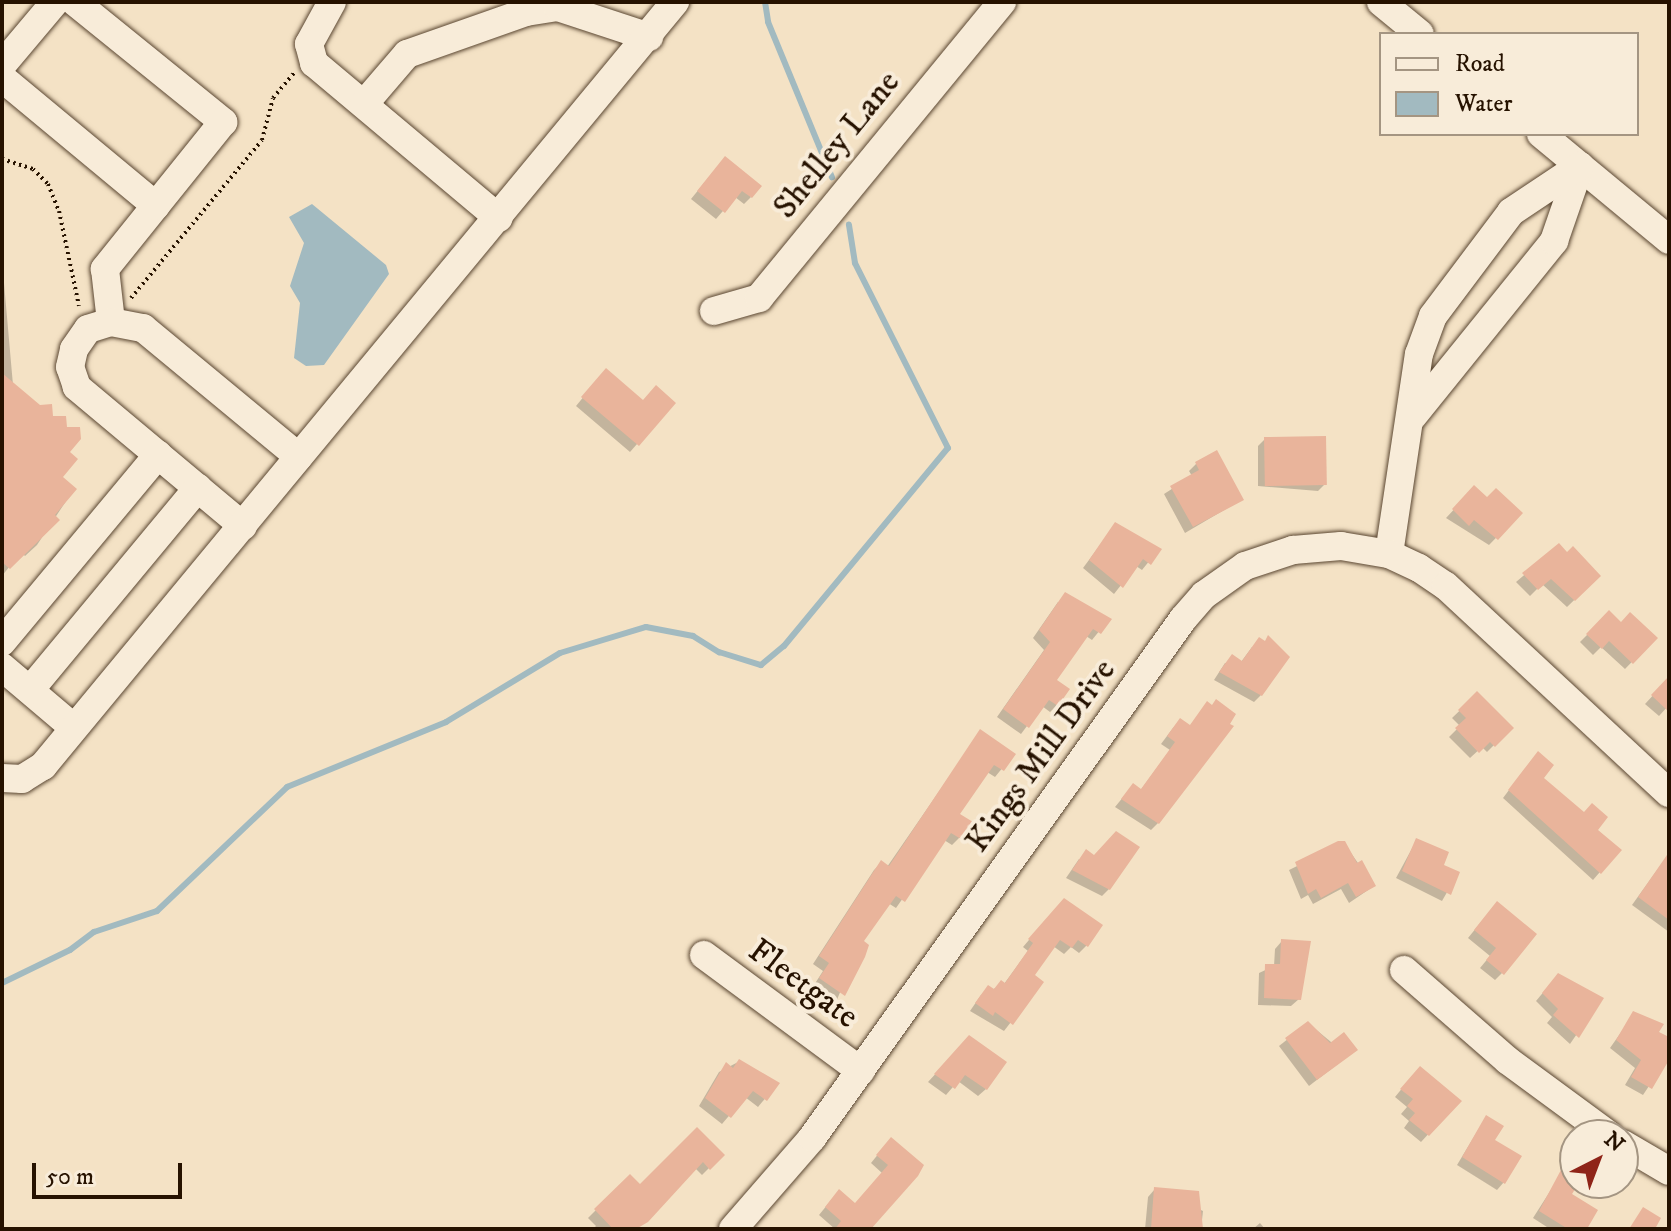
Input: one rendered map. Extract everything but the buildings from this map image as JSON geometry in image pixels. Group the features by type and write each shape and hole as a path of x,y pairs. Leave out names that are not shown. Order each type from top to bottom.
{"street":[{"path":"2,65 55,2"},
{"path":"75,2 223,122 105,269 111,322"},
{"path":"332,2 309,44 314,63 499,218"},
{"path":"2,778 33,774 74,728 675,2"},
{"name":"Shelley Lane","path":"714,311 759,298 1002,2"},
{"path":"1381,2 1418,32"},
{"path":"364,104 407,54 526,12 558,7 649,37"},
{"path":"2,78 156,206"},
{"path":"1543,136 1669,240"},
{"path":"1413,416 1554,241 1580,166"},
{"path":"1389,554 1413,416 1419,354 1433,316 1511,212 1580,166"},
{"path":"243,526 77,387 70,367 74,349 88,329 111,322 143,328 299,457"},
{"path":"2,642 158,455"},
{"path":"30,690 198,488"},
{"name":"Kings Mill Drive","path":"733,1229 812,1138 1204,595 1245,566 1293,550 1341,546 1389,554 1446,586 1669,793"},
{"path":"2,667 74,728"},
{"name":"Fleetgate","path":"704,955 861,1071"},
{"path":"1404,970 1507,1060 1587,1119"},
{"path":"1639,1153 1669,1171"}],"water":[{"path":"312,204 386,265 389,274 324,365 306,366 294,358 300,303 290,286 304,243 289,217"}],"waterway":[{"path":"765,2 768,22 832,177"},
{"path":"2,983 70,950 94,932 157,911 287,787 446,722 560,653 646,627 693,636 719,652 761,665 784,646 948,448 855,263 849,224"}]}
